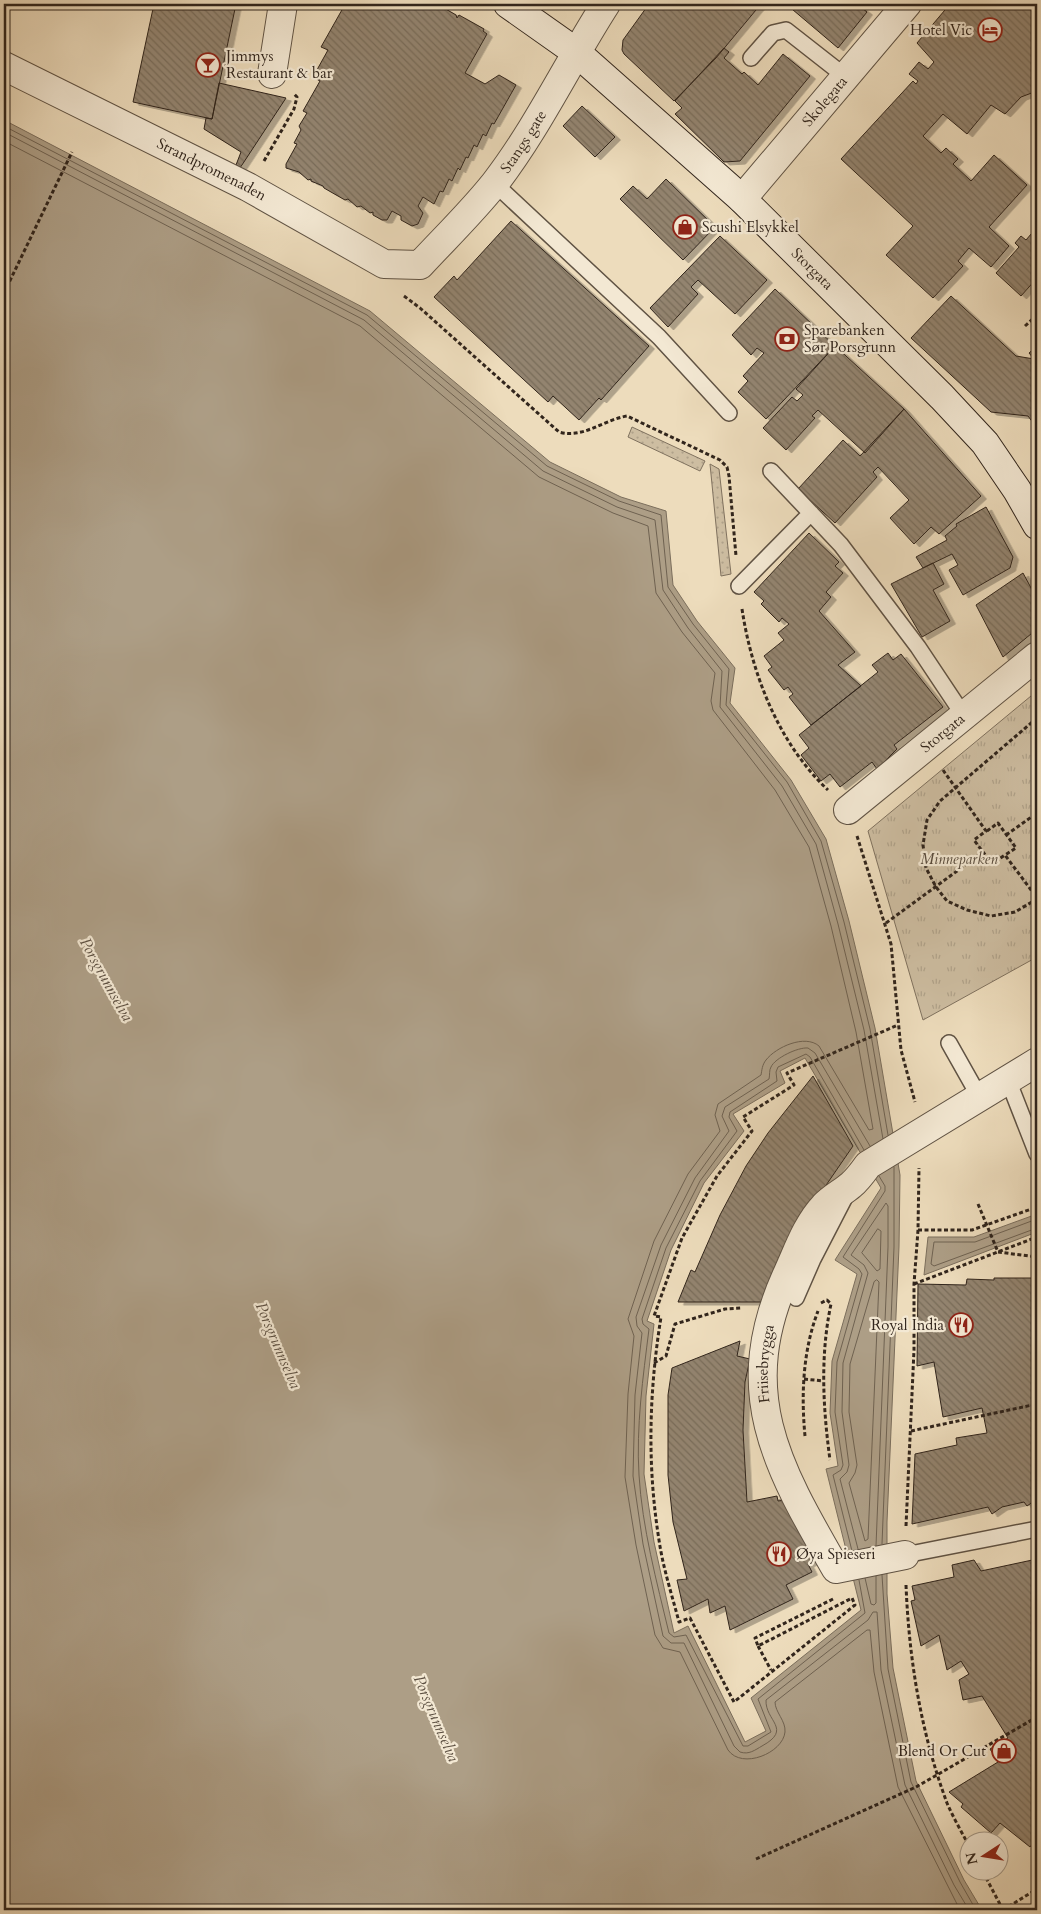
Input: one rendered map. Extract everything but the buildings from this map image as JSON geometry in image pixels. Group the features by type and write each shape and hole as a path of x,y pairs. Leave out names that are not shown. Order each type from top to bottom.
{"street":[{"path":"272,74 283,4"},
{"name":"Storgata","path":"508,4 576,52 742,199 942,397 985,443 1017,490 1037,526"},
{"name":"Stangs gate","path":"420,265 494,183 560,84 576,52 606,4"},
{"name":"Skolegata","path":"742,199 907,4"},
{"name":"Strandpromenaden","path":"4,66 248,187 384,264 420,265"},
{"name":"Storgata","path":"848,810 1037,656"},
{"name":"Friisebrygga","path":"849,1568 836,1569 791,1484 769,1430 762,1366 806,1232 824,1205 860,1175 911,1140 1037,1062"},
{"path":"849,1568 905,1555"}],"lane":[{"path":"751,58 773,33 786,30 846,77"},
{"path":"494,183 659,337 729,413"},
{"path":"771,471 841,545 918,647 964,716"},
{"path":"739,586 811,513"},
{"path":"949,1043 980,1098"},
{"path":"1008,1080 1037,1154"},
{"path":"905,1555 1037,1529"}],"path":[{"path":"267,154 294,109"},
{"path":"4,293 72,152"},
{"path":"402,295 420,308 559,432 578,434 616,418 627,416 720,460 727,467 739,586 747,640 762,688 779,727 819,782 848,810 886,923 891,944 901,1050 919,1117 911,1140 918,1230 914,1255 914,1284 1037,1237"},
{"path":"1025,326 1037,315"},
{"path":"1005,855 1037,899 1015,912 991,916 967,910 947,901 936,887 926,868 923,845 927,820 940,801 1037,718"},
{"path":"927,746 955,789 986,831"},
{"path":"1006,835 1037,813"},
{"path":"998,823 1006,835 1016,848 992,864 974,840 998,823"},
{"path":"886,923 983,852"},
{"path":"758,1646 852,1598 855,1605 771,1670 734,1702 690,1618 679,1622 659,1542 650,1460 650,1411 654,1363 661,1317 654,1316 682,1238 717,1176 752,1131 743,1117 794,1085 787,1073 898,1025"},
{"path":"978,1204 988,1224 998,1252"},
{"path":"918,1230 972,1230 1037,1207"},
{"path":"998,1252 1037,1257"},
{"path":"806,1437 804,1379 814,1321 822,1301 827,1300 831,1304 827,1322 823,1380 824,1414 830,1460"},
{"path":"654,1363 666,1356 676,1324 725,1309 784,1303"},
{"path":"804,1379 823,1380"},
{"path":"911,1432 1037,1404"},
{"path":"771,1670 754,1638 836,1598 849,1568"},
{"path":"756,1859 923,1784 1037,1717"},
{"path":"988,1882 1003,1910 1037,1889"}],"green space":[{"path":"632,427 705,461 700,471 628,437"},
{"path":"710,464 719,469 731,574 721,576"},
{"name":"Minneparken","path":"1037,691 1037,957 923,1020 868,831"}],"water":[{"name":"Porsgrunnselva","path":"4,120 370,311 550,462 621,497 666,511 673,585 697,621 735,668 730,703 791,780 826,839 849,921 875,1028 900,1175 899,1247 887,1522 887,1594 893,1668 916,1781 958,1868 958,1882 965,1882 982,1910 4,1910","holes":["805,1058 881,1188 835,1260 857,1274 832,1361 830,1413 838,1466 826,1469 861,1610 751,1698 766,1731 745,1742 688,1626 674,1633 654,1542 644,1474 646,1396 654,1324 647,1321 671,1250 704,1183 744,1131 733,1114 785,1083 780,1071"]},
{"path":"1037,1214 1037,1232 924,1275 928,1237 974,1237"}],"place":[{"name":"Hotel Vic","path":"990,30"},
{"name":"Jimmys Restaurant & bar","path":"208,65"},
{"name":"Scushi Elsykkel","path":"685,227"},
{"name":"Sparebanken Sør Porsgrunn","path":"787,339"},
{"name":"Royal India","path":"961,1325"},
{"name":"Øya Spieseri","path":"779,1554"},
{"name":"Blend Or Cut","path":"1004,1751"}]}
